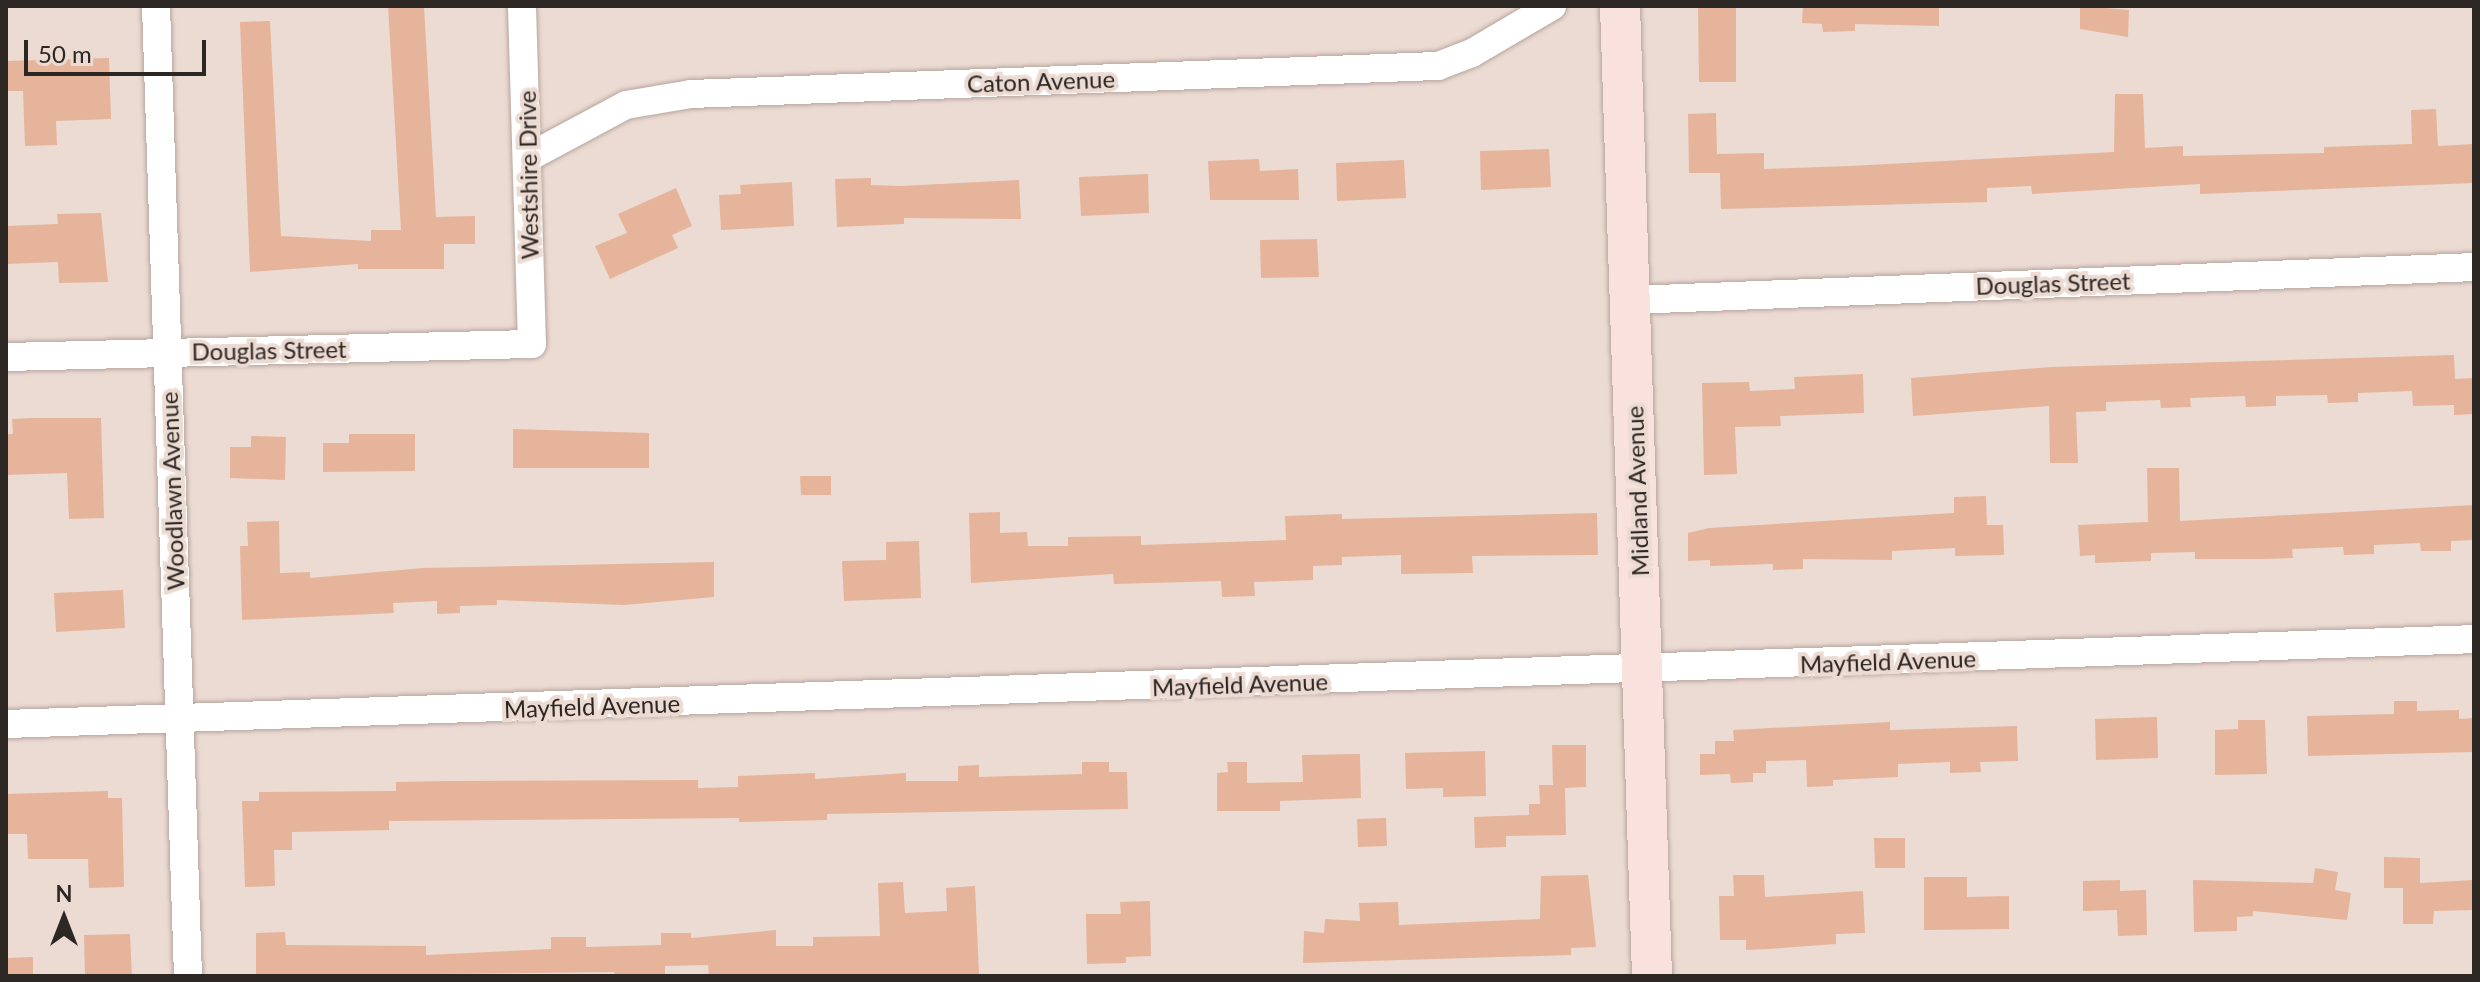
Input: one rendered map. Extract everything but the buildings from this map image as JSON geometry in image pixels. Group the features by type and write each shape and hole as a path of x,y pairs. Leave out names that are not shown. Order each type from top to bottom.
{"main road":[{"name":"Midland Avenue","path":"1620,6 1652,976"}],"street":[{"name":"Woodlawn Avenue","path":"156,6 188,976"},
{"name":"Westshire Drive","path":"522,6 529,157 532,344"},
{"name":"Caton Avenue","path":"529,157 626,105 691,94 1438,66 1472,53 1552,6"},
{"name":"Douglas Street","path":"1632,300 2474,267"},
{"name":"Douglas Street","path":"6,357 532,344"},
{"name":"Mayfield Avenue","path":"6,724 2474,639"}]}
